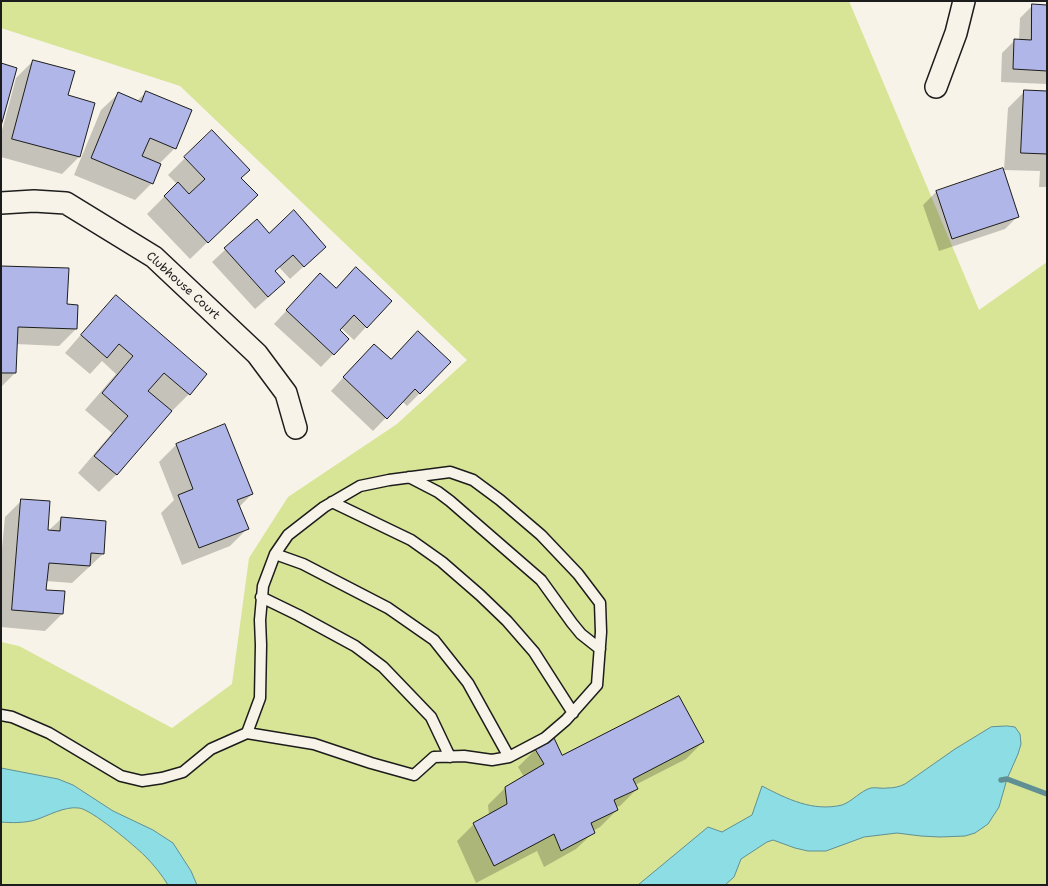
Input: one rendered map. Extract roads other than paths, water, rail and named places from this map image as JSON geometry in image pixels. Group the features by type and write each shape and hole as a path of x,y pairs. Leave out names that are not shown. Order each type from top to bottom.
{"street":[{"path":"936,87 956,33 964,1"},
{"name":"Clubhouse Court","path":"1,203 34,200 66,203 154,257 257,354 286,393 296,428"}],"lane":[{"path":"1,715 12,717 49,733 120,776 142,781 162,778 183,772 211,749 246,733 314,744 371,763 414,775 434,758 464,756 492,760 509,757 545,738 573,713 597,686 601,632 600,603 578,574 541,535 500,500 473,480 450,472 409,477 360,486 324,507 288,535 274,554 266,575 261,597 260,698 246,733"},
{"path":"409,477 438,492 450,501 541,580 581,634 600,649"},
{"path":"332,502 411,540 442,562 480,595 507,621 534,652 573,713"},
{"path":"274,554 304,564 388,608 434,640 468,683 509,757"},
{"path":"261,597 355,646 383,667 431,717 450,757"}],"water":[{"path":"991,727 1015,727 1020,734 1021,744 1007,779 999,807 988,824 975,833 965,836 940,837 897,833 864,837 826,851 808,851 773,840 767,842 741,859 734,877 725,885 638,885 708,827 722,832 752,815 762,786 800,803 821,807 842,805 863,791 871,788 892,788 905,784 955,749"},
{"path":"1,768 58,779 73,785 113,811 153,830 173,843 191,871 197,885 168,885 152,863 132,844 103,821 79,808 68,808 31,821 1,822"}],"waterway":[{"path":"1001,780 1007,779 1047,794"}]}
